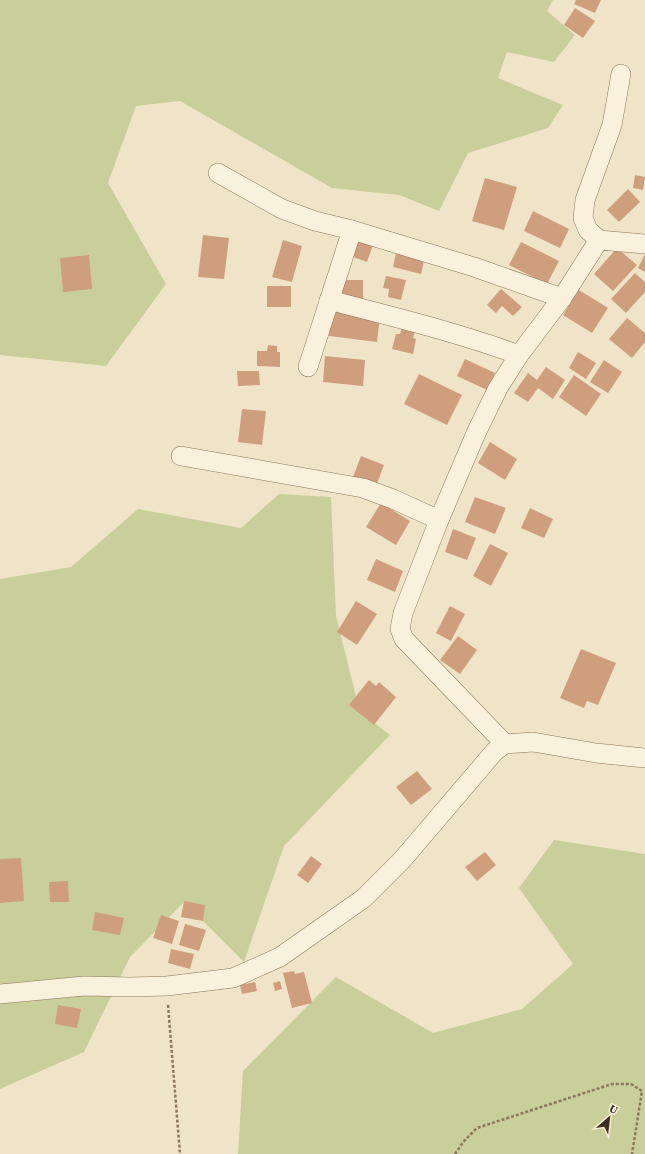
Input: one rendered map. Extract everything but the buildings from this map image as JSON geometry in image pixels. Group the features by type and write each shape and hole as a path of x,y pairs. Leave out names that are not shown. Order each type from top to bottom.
{"street":[{"path":"621,74 612,125 585,200 583,218 588,230 599,240 645,244"},
{"path":"218,173 282,209 315,221 352,230 474,266 562,298"},
{"path":"308,367 352,230"},
{"path":"505,744 404,639 400,629 403,613 439,520 477,431 498,388 519,355 562,298 599,240"},
{"path":"329,300 445,330 519,355"},
{"path":"181,456 363,488 393,499 439,520"},
{"path":"0,994 84,986 167,986 233,978 280,957 364,898 402,860 495,751 505,744 533,742 596,753 645,758"}],"path":[{"path":"167,986 180,1154"},
{"path":"455,1154 464,1141 477,1128 612,1084 631,1084 642,1091 632,1154"}],"green space":[{"path":"0,0 553,0 547,11 575,35 554,62 507,52 498,78 563,105 548,128 468,153 439,211 399,195 332,188 180,101 136,106 108,183 166,284 106,366 0,355"},
{"path":"279,494 331,497 336,616 360,712 390,735 284,846 244,962 184,902 130,957 84,1052 0,1089 0,579 71,567 138,509 241,528"},
{"path":"554,840 645,854 645,1154 238,1154 243,1071 336,977 433,1033 522,1009 573,964 519,888"}]}
